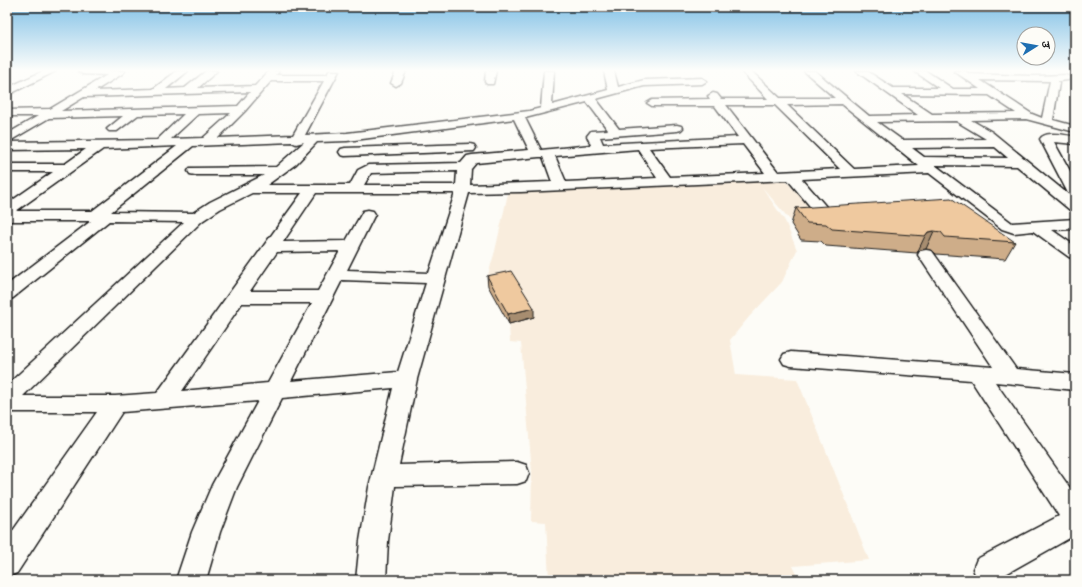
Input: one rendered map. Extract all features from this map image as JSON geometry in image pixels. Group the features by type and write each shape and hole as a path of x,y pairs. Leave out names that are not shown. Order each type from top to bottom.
{"street":[{"path":"9,145 49,114 75,98"},
{"path":"206,142 251,98"},
{"path":"296,140 319,98"},
{"path":"546,110 547,98"},
{"path":"9,145 100,145 296,140 348,137 518,116 588,98"},
{"path":"589,98 616,132"},
{"path":"649,98 690,142"},
{"path":"714,98 748,140 774,176"},
{"path":"775,98 850,172"},
{"path":"843,98 866,119 1010,227 1075,224"},
{"path":"902,98 930,118"},
{"path":"1001,98 1028,116 1075,129"},
{"path":"1047,122 1051,98"},
{"path":"652,103 846,101"},
{"path":"7,113 49,114 241,109"},
{"path":"160,143 195,110"},
{"path":"113,129 136,112"},
{"path":"518,116 543,153 560,185"},
{"path":"866,119 1028,116"},
{"path":"958,117 998,143 1075,207"},
{"path":"371,580 374,541 385,476 406,379 463,189 463,175 469,158 464,123"},
{"path":"600,149 593,135 677,128"},
{"path":"7,398 197,218 218,203 248,189 279,171 302,154 313,139"},
{"path":"1075,140 1046,139 1075,193"},
{"path":"355,189 363,173 368,169 469,158 641,145 748,140"},
{"path":"7,294 190,142"},
{"path":"900,144 998,143"},
{"path":"7,211 100,145"},
{"path":"641,145 666,180"},
{"path":"345,152 469,158"},
{"path":"248,189 463,189 774,176 850,172 926,165 1021,162"},
{"path":"7,168 68,168"},
{"path":"195,171 279,171"},
{"path":"791,175 824,214 832,216 852,215"},
{"path":"163,401 235,297 314,188"},
{"path":"956,207 979,205"},
{"path":"191,580 216,505 368,214"},
{"path":"7,216 197,218"},
{"path":"1036,226 1075,254"},
{"path":"272,247 351,246"},
{"path":"926,256 1010,376"},
{"path":"336,275 437,278"},
{"path":"7,276 30,276"},
{"path":"235,297 325,297"},
{"path":"791,359 1075,382"},
{"path":"977,373 1075,517"},
{"path":"7,404 115,404 163,401 406,379"},
{"path":"7,563 115,404"},
{"path":"385,476 517,474"},
{"path":"987,569 1075,521"}],"shaded area":[{"path":"785,180 820,218 790,220 762,187 785,221 797,250 782,282 749,317 730,340 736,375 797,379 869,560 793,566 800,580 549,580 546,522 531,521 532,472 521,343 510,342 509,324 486,282 495,251 509,189"}],"building":[{"path":"951,198 1015,242 945,237 941,232 934,231 928,232 925,236 832,229 826,224 807,223 796,208"},
{"path":"511,271 534,308 508,314 487,276"}]}
